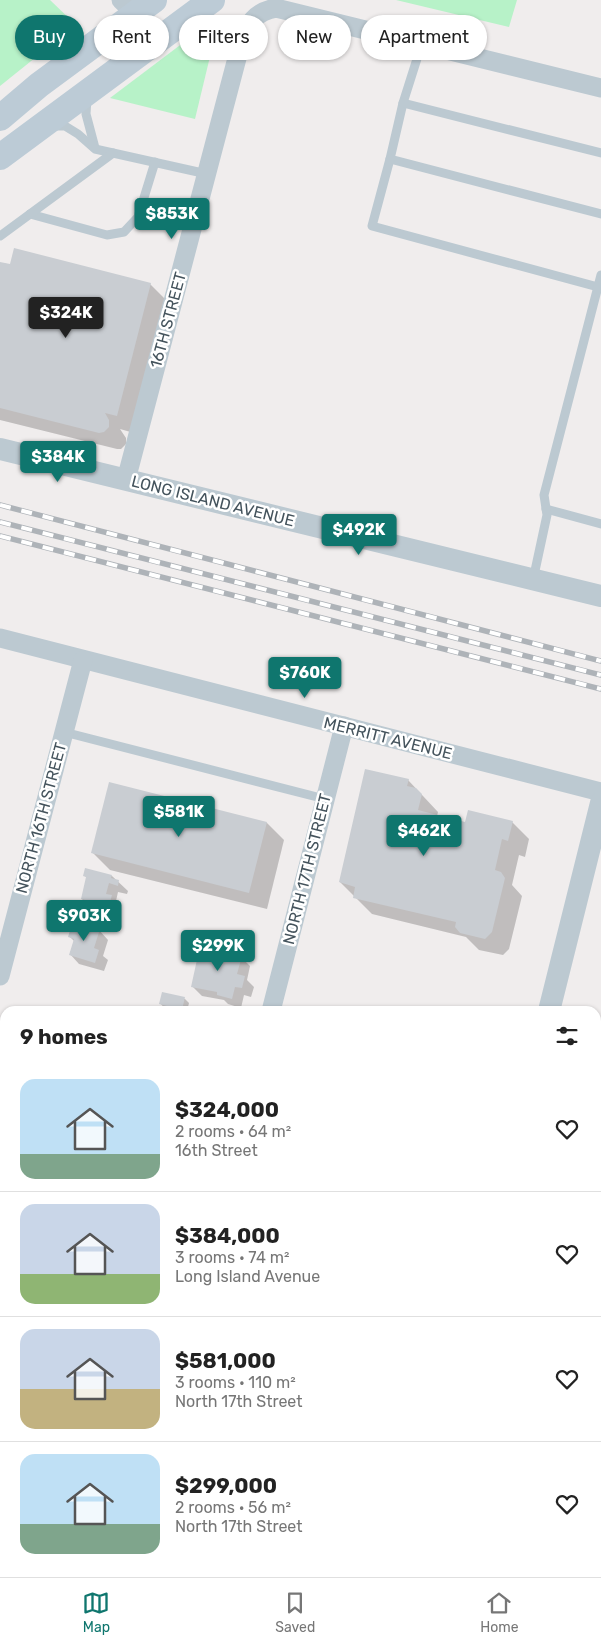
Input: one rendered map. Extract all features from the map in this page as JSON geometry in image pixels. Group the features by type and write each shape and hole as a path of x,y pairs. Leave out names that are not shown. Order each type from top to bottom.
{"main road":[{"path":"169,31 212,0"},
{"path":"0,118 137,5"},
{"path":"0,157 130,60"}],"street":[{"name":"16TH STREET","path":"126,480 244,32 261,12 276,8 361,28"},
{"path":"487,59 601,88"},
{"name":"LONG ISLAND AVENUE","path":"0,449 601,596"},
{"name":"MERRITT AVENUE","path":"0,638 601,792"},
{"name":"NORTH 16TH STREET","path":"0,976 83,660"},
{"name":"NORTH 17TH STREET","path":"272,1006 344,726"},
{"path":"550,1006 601,803"}],"lane":[{"path":"417,60 403,103 372,226 598,287"},
{"path":"88,91 86,114 95,149"},
{"path":"403,103 601,153"},
{"path":"41,125 65,126 78,134 95,149 207,174"},
{"path":"0,236 113,153"},
{"path":"390,159 601,214"},
{"path":"30,214 107,235 124,232 138,217 154,162"},
{"path":"533,580 547,515 544,495 601,275"},
{"path":"546,510 601,524"},
{"path":"64,732 325,799"}],"green space":[{"path":"0,0 50,0 66,15 15,15 15,60 32,60 0,86"},
{"path":"396,0 517,0 509,27 487,22 487,15 459,15"},
{"path":"179,46 179,60 209,60 195,119 110,98 160,60 169,60 169,53"}],"building":[{"path":"14,248 151,283 117,416 105,413 109,420 109,427 104,432 99,433 0,408 0,262 10,264"},
{"path":"365,769 409,779 407,786 416,788 422,794 418,810 465,822 468,810 513,821 508,841 502,839 495,870 501,872 505,878 492,932 485,939 460,933 455,927 456,922 353,898 355,887 339,882"},
{"path":"109,782 267,822 249,893 91,853"},
{"path":"85,868 112,875 111,878 119,880 118,886 109,883 106,894 112,895 109,906 81,899 86,877 83,876"},
{"path":"77,922 100,929 94,948 99,950 95,963 69,955 74,939 68,937 72,924 76,926"},
{"path":"200,946 242,956 237,974 245,976 242,988 235,987 232,999 217,995 217,992 191,987"},
{"path":"162,992 185,997 183,1006 159,1004"}],"railway":[{"path":"0,505 601,661"},
{"path":"0,522 601,675"},
{"path":"0,536 601,689"}]}
